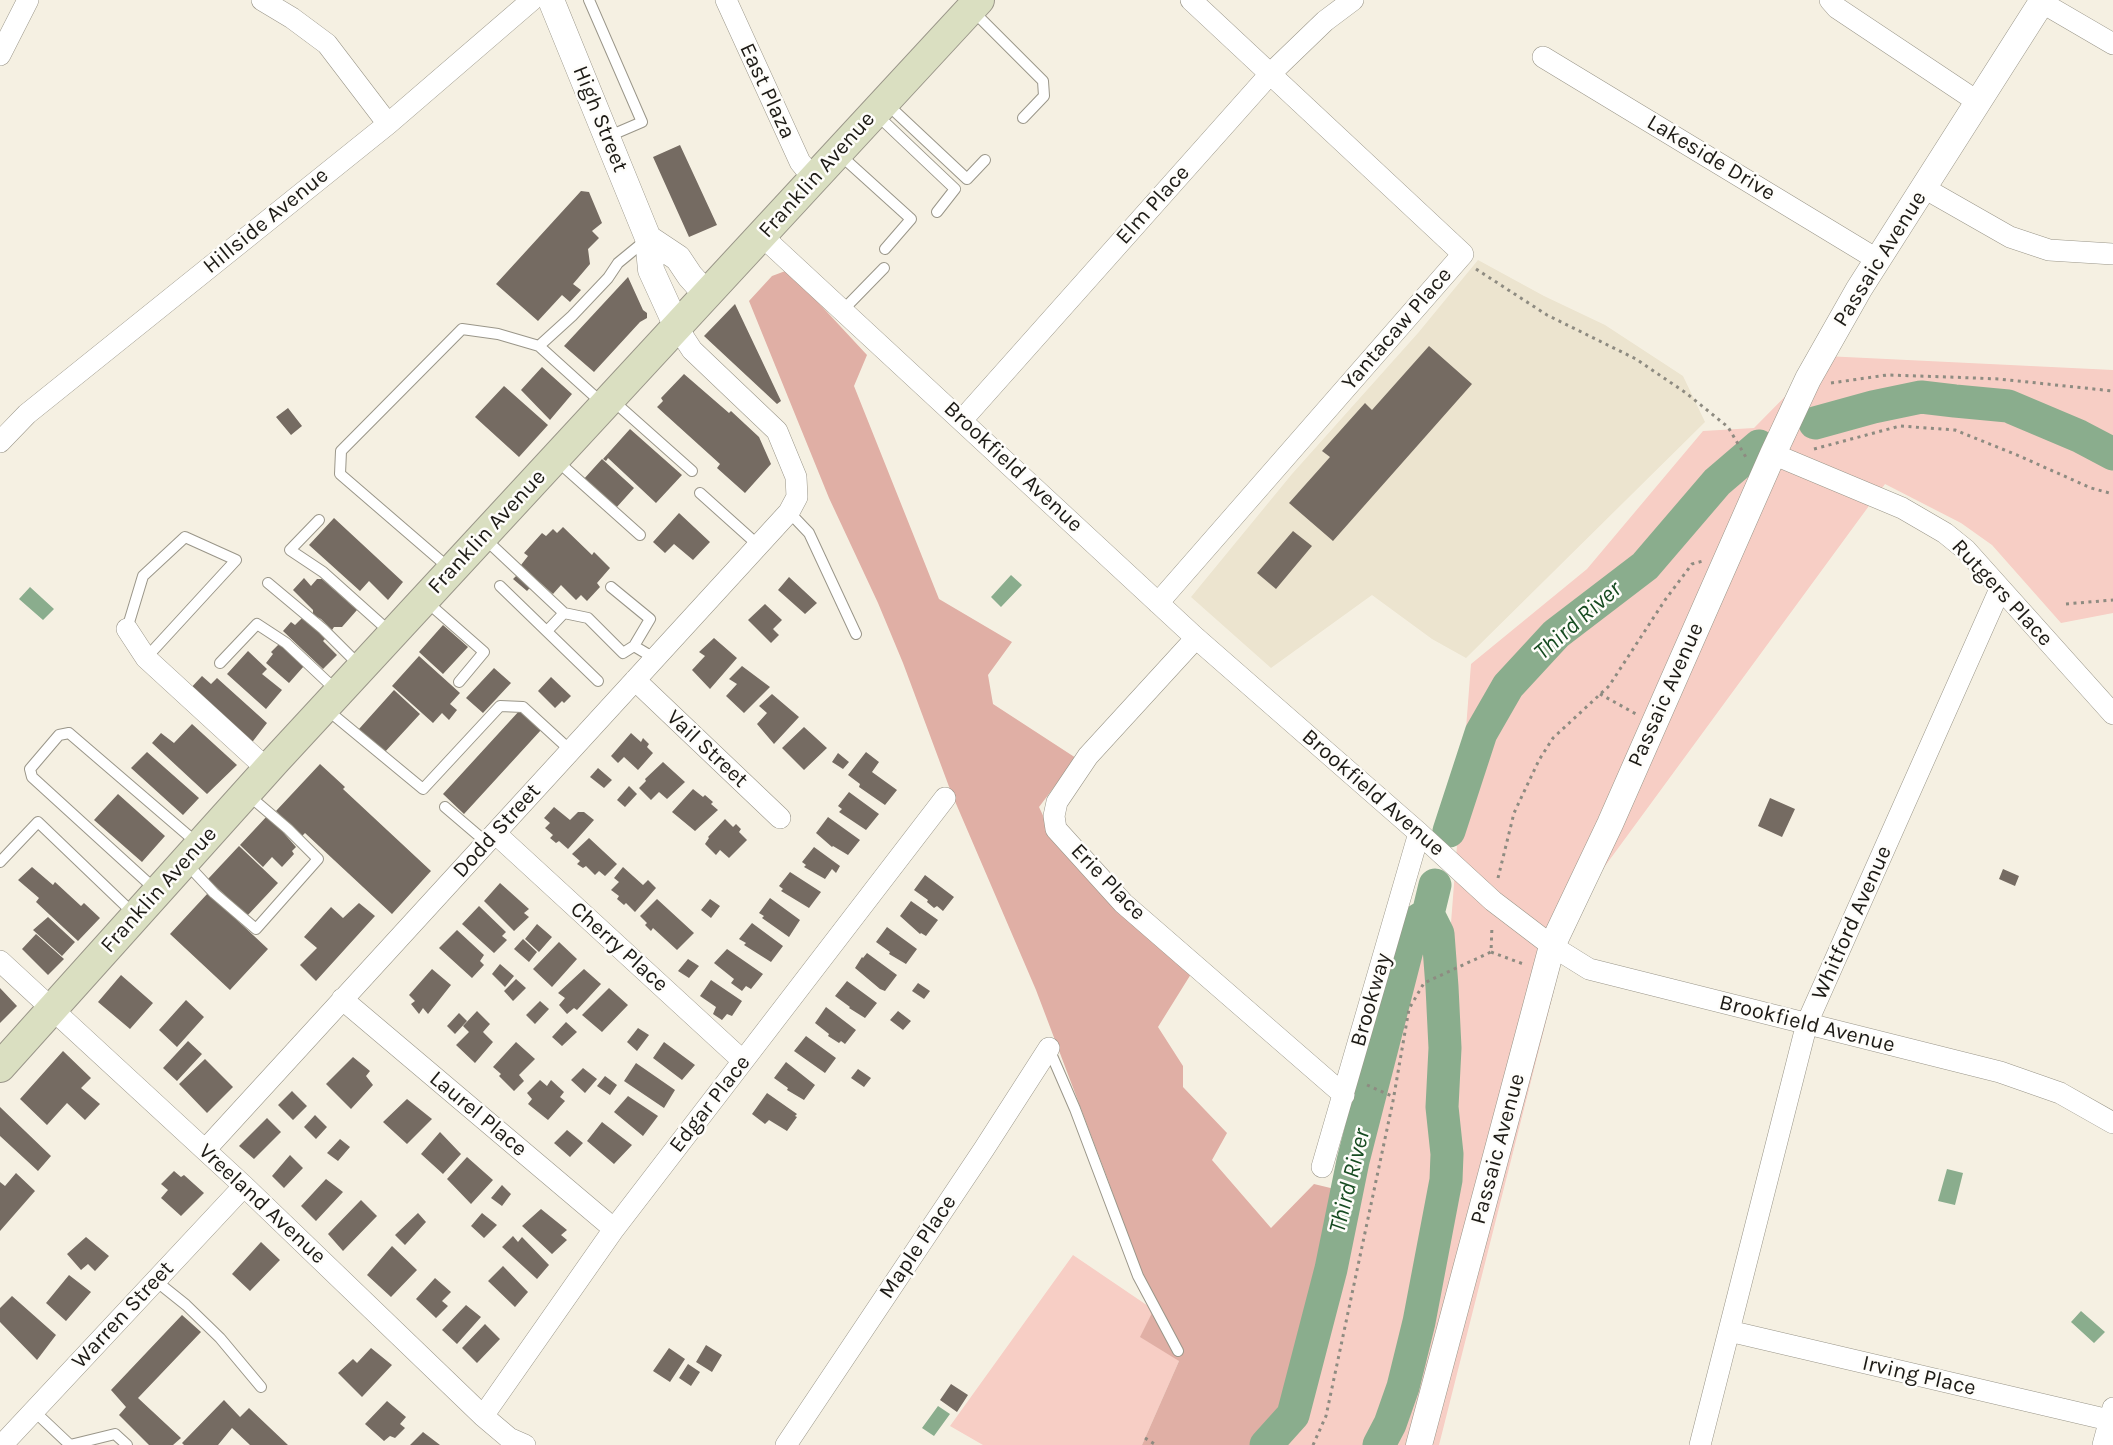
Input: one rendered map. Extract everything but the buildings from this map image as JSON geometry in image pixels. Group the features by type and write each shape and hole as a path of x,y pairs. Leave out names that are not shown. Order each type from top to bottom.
{"main road":[{"name":"Franklin Avenue","path":"0,1067 267,769 975,4"}],"street":[{"path":"0,55 28,0"},
{"path":"262,0 292,18 327,44 388,124"},
{"name":"Hillside Avenue","path":"0,442 27,414 388,124 532,0"},
{"name":"High Street","path":"551,0 648,238 651,270 677,327"},
{"name":"East Plaza","path":"726,0 800,162 814,179"},
{"name":"Yantacaw Place","path":"1158,603 1463,254 1191,0"},
{"name":"Elm Place","path":"962,420 1270,74 1325,21 1353,0"},
{"path":"1830,0 1837,8 1978,102"},
{"path":"2042,1 2113,44"},
{"name":"Passaic Avenue","path":"1419,1445 1552,946 1808,379 1878,260 2042,1"},
{"name":"Lakeside Drive","path":"1543,57 1878,260"},
{"path":"1924,188 2010,237 2049,250 2113,254"},
{"name":"Brookfield Avenue","path":"762,236 1196,638 1419,833 1493,901 1552,946 1589,969 2000,1072 2060,1093 2113,1123"},
{"path":"648,238 678,258 707,295"},
{"path":"677,327 692,350 777,430 796,477 797,497 789,512"},
{"name":"Rutgers Place","path":"1773,454 1902,508 1945,533 1959,544 2113,714"},
{"name":"Dodd Street","path":"205,1150 789,512"},
{"name":"Whitford Avenue","path":"1700,1445 1807,1023 2000,589"},
{"path":"127,629 146,658 267,769"},
{"name":"Erie Place","path":"1196,638 1088,756 1057,802 1054,816 1056,829 1123,903 1352,1089"},
{"name":"Vail Street","path":"634,680 780,818"},
{"name":"Edgar Place","path":"483,1416 614,1229 945,798"},
{"name":"Brookway","path":"1322,1167 1352,1089 1419,833"},
{"name":"Cherry Place","path":"490,838 743,1060"},
{"name":"Vreeland Avenue","path":"0,961 244,1186 483,1416 509,1438 525,1445"},
{"name":"Laurel Place","path":"342,999 614,1229"},
{"name":"Maple Place","path":"786,1445 1049,1048"},
{"name":"Warren Street","path":"2,1445 244,1186"},
{"name":"Irving Place","path":"1729,1331 2111,1414"},
{"path":"2103,1445 2111,1414"}],"lane":[{"path":"589,0 642,122 607,137"},
{"path":"975,4 1043,81 1044,96 1023,118"},
{"path":"880,107 967,179 985,160"},
{"path":"880,107 956,189 937,212"},
{"path":"838,153 911,219 885,249"},
{"path":"539,345 572,316 618,264 648,238"},
{"path":"843,310 884,268"},
{"path":"451,571 340,474 341,451 462,329 498,334 539,345 692,471"},
{"path":"555,459 640,535"},
{"path":"700,492 758,544"},
{"path":"789,512 809,532 856,634"},
{"path":"319,520 290,550 323,572 393,634"},
{"path":"127,629 143,576 185,537 236,560 146,658"},
{"path":"483,537 564,613 588,618 623,653 634,646 650,619 611,587"},
{"path":"268,583 323,629 362,668"},
{"path":"500,586 598,681"},
{"path":"424,599 484,652 459,682"},
{"path":"547,631 564,613"},
{"path":"220,663 257,624 286,643 331,700 423,789 500,706 523,707 570,750"},
{"path":"634,646 654,658"},
{"path":"158,892 32,777 30,769 59,735 69,733 192,854 214,893 256,929 318,859 288,829 246,793"},
{"path":"445,807 490,838"},
{"path":"0,862 38,822 136,916"},
{"path":"1049,1048 1075,1108 1138,1276 1178,1351"},
{"path":"156,1281 186,1305 220,1338 261,1387"},
{"path":"34,1411 70,1445 115,1434 127,1445"}],"path":[{"path":"1460,257 1547,315 1645,365 1686,393 1728,427 1741,449"},
{"path":"1825,389 1832,383 1887,375 1999,379 2037,385 2113,391"},
{"path":"1807,451 1900,426 1955,429 2091,488 2113,495"},
{"path":"1491,952 1493,901 1514,813 1539,760 1553,738 1609,686 1665,600 1692,564 1704,560"},
{"path":"2067,604 2113,600"},
{"path":"1600,694 1654,723"},
{"path":"1313,1445 1326,1416 1393,1097 1409,1009 1424,983 1491,952 1545,972"},
{"path":"1352,1089 1393,1097"},
{"path":"1145,1437 1156,1445"}],"shaded area":[{"path":"1478,260 1544,296 1605,325 1683,376 1705,422 1466,658 1432,639 1372,595 1271,668 1191,597 1292,474 1418,333"},
{"path":"788,270 867,355 854,386 939,599 1012,642 988,675 993,704 1076,758 1039,807 1054,839 1191,974 1158,1027 1183,1066 1183,1087 1227,1133 1212,1160 1271,1228 1314,1184 1347,1192 1331,1269 1293,1415 1266,1445 1142,1445 1179,1361 1140,1337 1154,1309 1108,1180 1036,990 951,792 903,663 829,498 749,301 772,276"},
{"path":"1825,356 2113,370 2113,613 2061,623 1992,545 1961,523 1885,484 1575,907 1439,1445 1274,1445 1300,1419 1408,951 1421,920 1451,923 1471,664 1587,569 1703,431 1754,428"},
{"path":"1011,575 1022,585 1001,607 991,597"},
{"path":"30,587 54,609 43,620 19,599"},
{"path":"1947,1169 1963,1173 1955,1205 1938,1201"},
{"path":"1073,1255 1154,1310 1179,1361 1142,1445 983,1445 950,1426"},
{"path":"2081,1311 2105,1332 2094,1343 2071,1322"},
{"path":"938,1406 950,1414 934,1436 922,1428"}],"waterway":[{"name":"Third River","path":"1815,423 1921,397 2008,406 2079,436 2113,454"},
{"name":"Third River","path":"1449,831 1481,733 1508,686 1556,634 1645,566 1717,482 1759,446"},
{"name":"Third River","path":"1379,1445 1390,1424 1403,1387 1419,1322 1446,1180 1447,1154 1442,1107 1445,1048 1442,987 1438,934 1428,914 1435,885"},
{"name":"Third River","path":"1266,1445 1293,1415 1331,1269 1353,1161 1407,950 1417,921 1428,914"}]}
